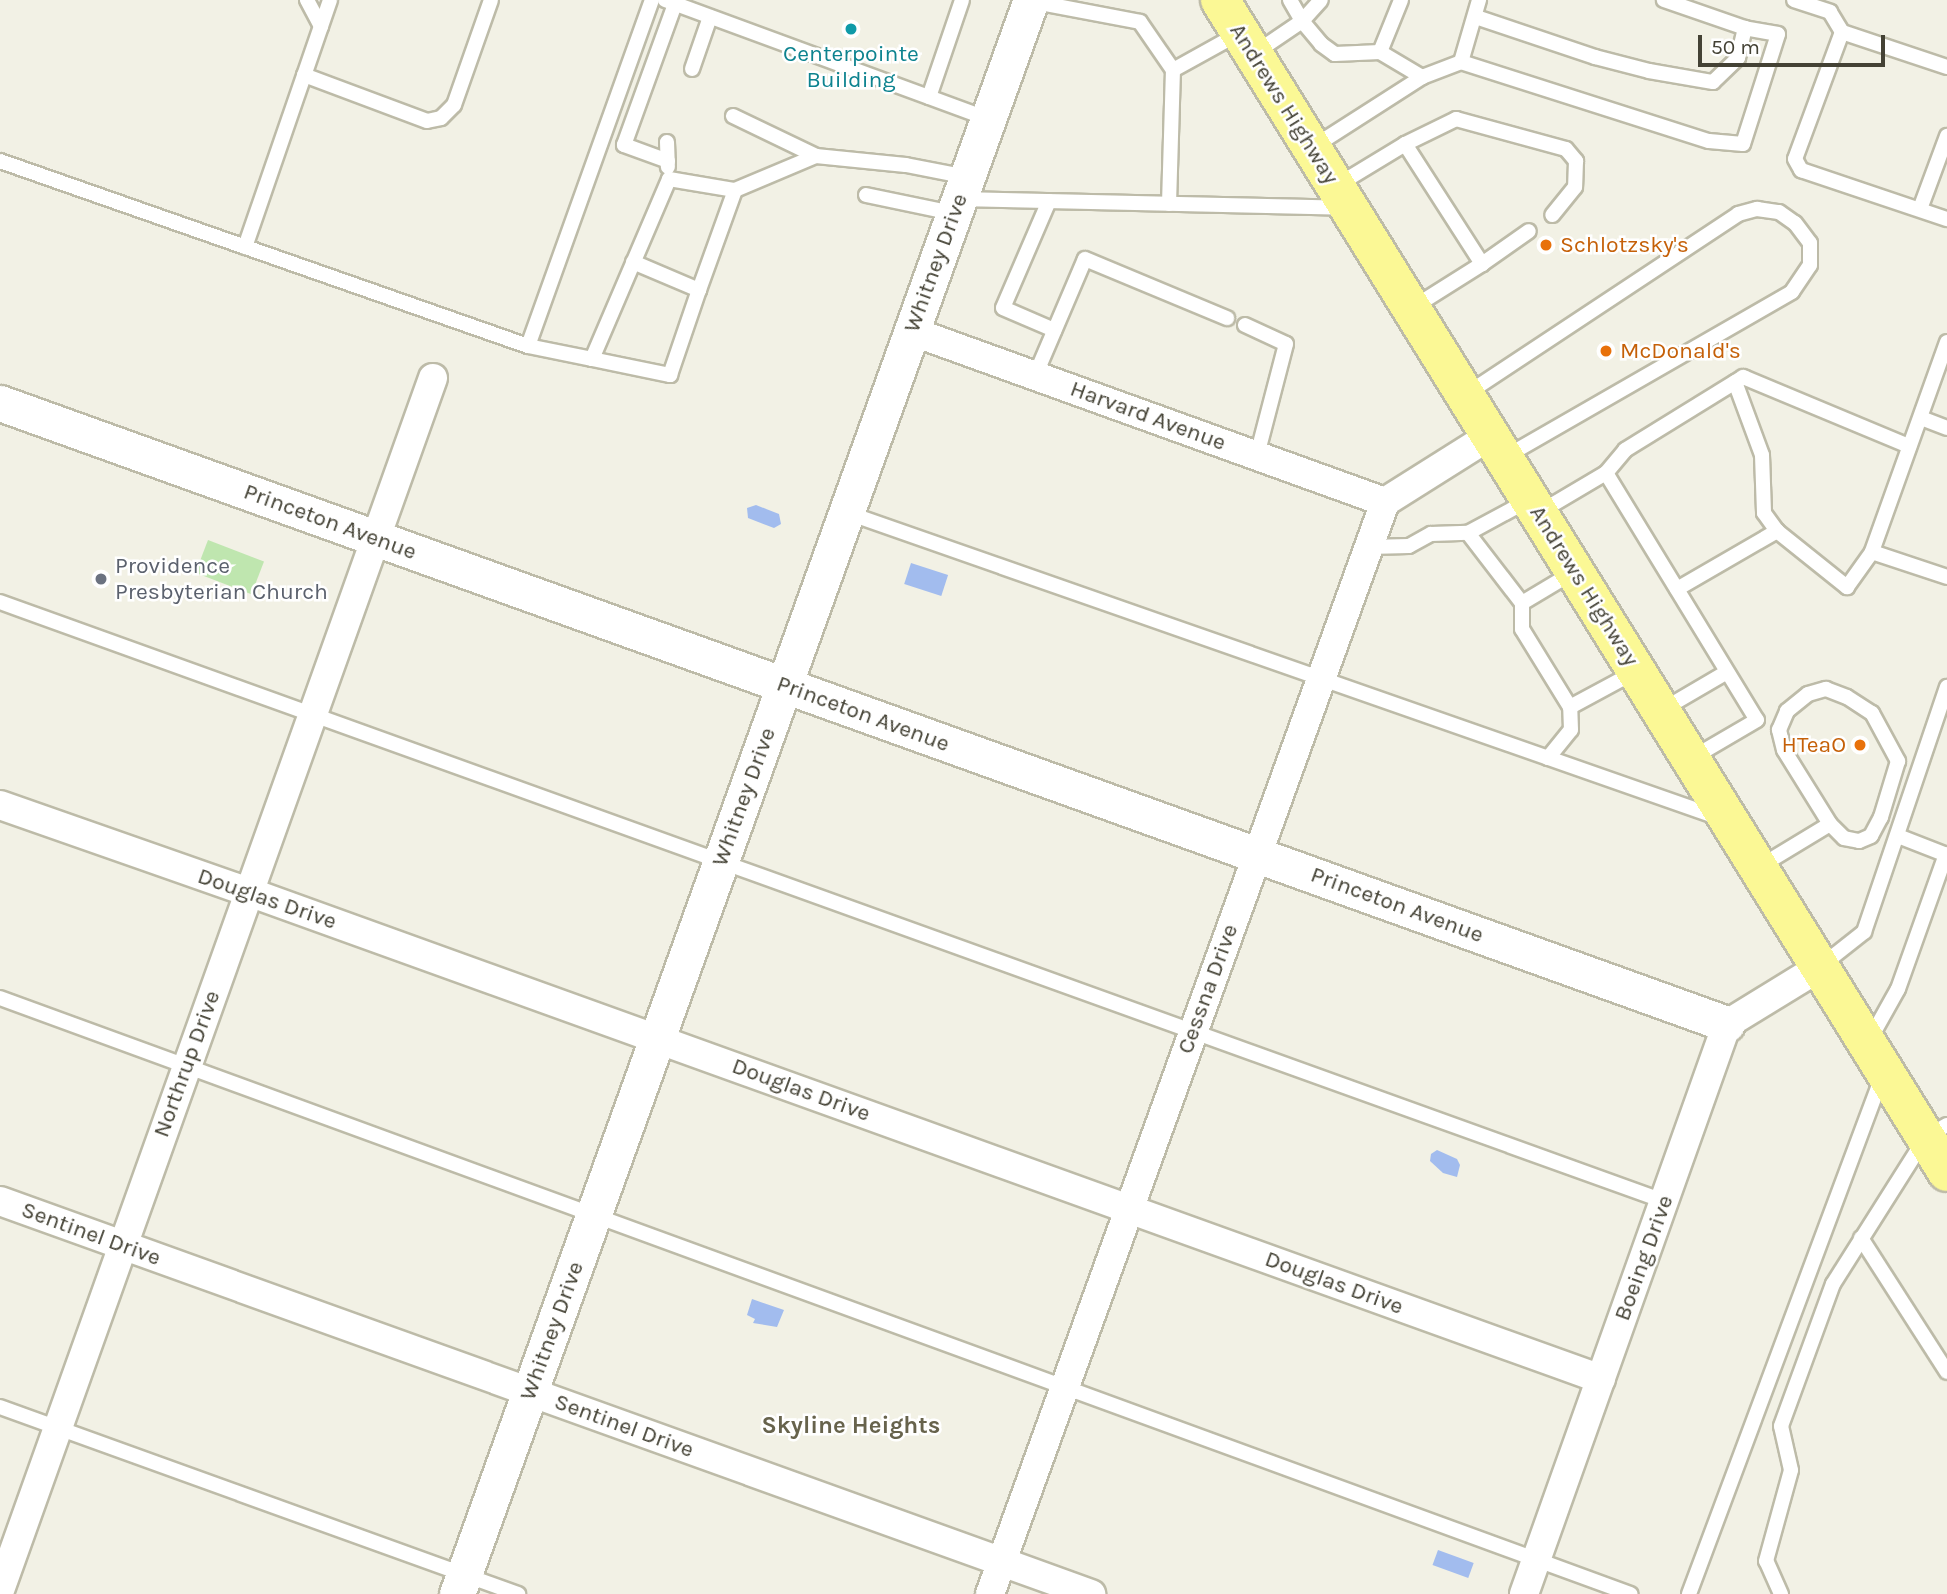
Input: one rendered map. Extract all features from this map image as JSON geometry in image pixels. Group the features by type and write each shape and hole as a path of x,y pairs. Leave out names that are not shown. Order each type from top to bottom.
{"main road":[{"name":"Andrews Highway","path":"1220,0 1876,1057 1936,1131 1947,1171"}],"street":[{"name":"Whitney Drive","path":"460,1584 1030,1"},
{"name":"Harvard Avenue","path":"911,331 1385,502"},
{"name":"Northrup Drive","path":"0,1590 433,378"},
{"name":"Princeton Avenue","path":"0,403 1727,1024"},
{"path":"1385,502 1497,447"},
{"name":"Cessna Drive","path":"990,1594 1385,502"},
{"name":"Douglas Drive","path":"0,805 249,891 1601,1379"},
{"path":"1727,1024 1820,967"},
{"name":"Boeing Drive","path":"1524,1594 1727,1024"},
{"name":"Sentinel Drive","path":"0,1201 1091,1594"}],"lane":[{"path":"307,0 321,26"},
{"path":"245,247 330,0"},
{"path":"304,75 426,121 440,118 454,105 491,0"},
{"path":"528,346 652,0"},
{"path":"929,97 962,0"},
{"path":"1290,0 1302,21 1321,44 1335,54 1380,52 1422,77"},
{"path":"1173,70 1302,21 1321,0"},
{"path":"1380,52 1401,0"},
{"path":"1461,62 1476,18 1479,0"},
{"path":"1312,148 1422,77 1461,62 1709,141 1743,144 1778,34 1745,28 1664,0"},
{"path":"1794,0 1830,12 1842,32 1947,67"},
{"path":"1030,1 1140,22 1173,70 1169,204"},
{"path":"668,161 624,145 670,2 988,119"},
{"path":"692,69 710,17"},
{"path":"1476,18 1595,57 1649,71 1713,82 1738,58 1745,28"},
{"path":"1842,32 1795,159 1801,170 1947,219"},
{"path":"733,116 816,156 906,165 960,196"},
{"path":"866,195 1169,204 1342,197 1405,144 1456,119 1566,149 1576,161 1575,187 1552,215"},
{"path":"1920,209 1947,136"},
{"path":"592,359 669,179 667,142"},
{"path":"1405,144 1482,264"},
{"path":"669,179 735,190 816,156"},
{"path":"0,161 528,346 670,375 735,190"},
{"path":"1049,201 1003,309 1054,330"},
{"path":"1465,395 1738,214 1758,209 1779,212 1795,223 1810,243 1810,265 1792,292 1497,447"},
{"path":"1411,309 1529,231"},
{"path":"1035,376 1085,259 1227,318"},
{"path":"633,262 699,290"},
{"path":"1245,325 1286,345 1257,456"},
{"path":"1735,382 1762,455 1764,513 1777,531 1847,587 1872,552 1947,342"},
{"path":"1368,547 1409,546 1431,534 1468,533 1534,506 1606,473 1625,450 1743,377 1909,446"},
{"path":"1921,418 1947,428"},
{"path":"1606,473 1757,720 1691,759"},
{"path":"846,512 1730,821"},
{"path":"1677,589 1777,531"},
{"path":"1468,533 1522,603 1522,629 1570,707 1571,730 1548,758"},
{"path":"1872,552 1947,577"},
{"path":"1522,603 1575,572"},
{"path":"0,602 1664,1201"},
{"path":"1570,707 1636,671"},
{"path":"1661,711 1727,672"},
{"path":"1820,967 1864,932 1947,687"},
{"path":"1826,689 1847,697 1872,713 1898,761 1881,817 1871,836 1859,841 1844,838 1830,824 1784,750 1779,730 1787,711 1808,694 1826,689"},
{"path":"1758,867 1830,824"},
{"path":"1689,1594 1947,855 1898,836"},
{"path":"0,998 1630,1594"},
{"path":"1781,1594 1766,1560 1791,1470 1781,1426 1833,1284 1861,1238 1936,1131"},
{"path":"1861,1238 1947,1372"},
{"path":"0,1407 460,1584 518,1594"}],"green space":[{"path":"208,540 264,562 251,594 195,573"}],"water":[{"path":"756,505 779,514 781,524 774,528 748,518 747,508"},
{"path":"911,563 948,575 941,596 904,584"},
{"path":"1437,1150 1457,1159 1460,1165 1457,1177 1443,1173 1430,1161 1431,1154"},
{"path":"752,1299 784,1310 777,1327 753,1323 755,1319 747,1315"},
{"path":"1438,1550 1474,1563 1468,1578 1433,1565"}],"place":[{"name":"Centerpointe Building","path":"851,29"},
{"name":"Schlotzsky's","path":"1546,245"},
{"name":"McDonald's","path":"1606,351"},
{"name":"Providence Presbyterian Church","path":"101,579"},
{"name":"HTeaO","path":"1860,745"}],"district":[{"name":"Skyline Heights","path":"851,1426"}]}
